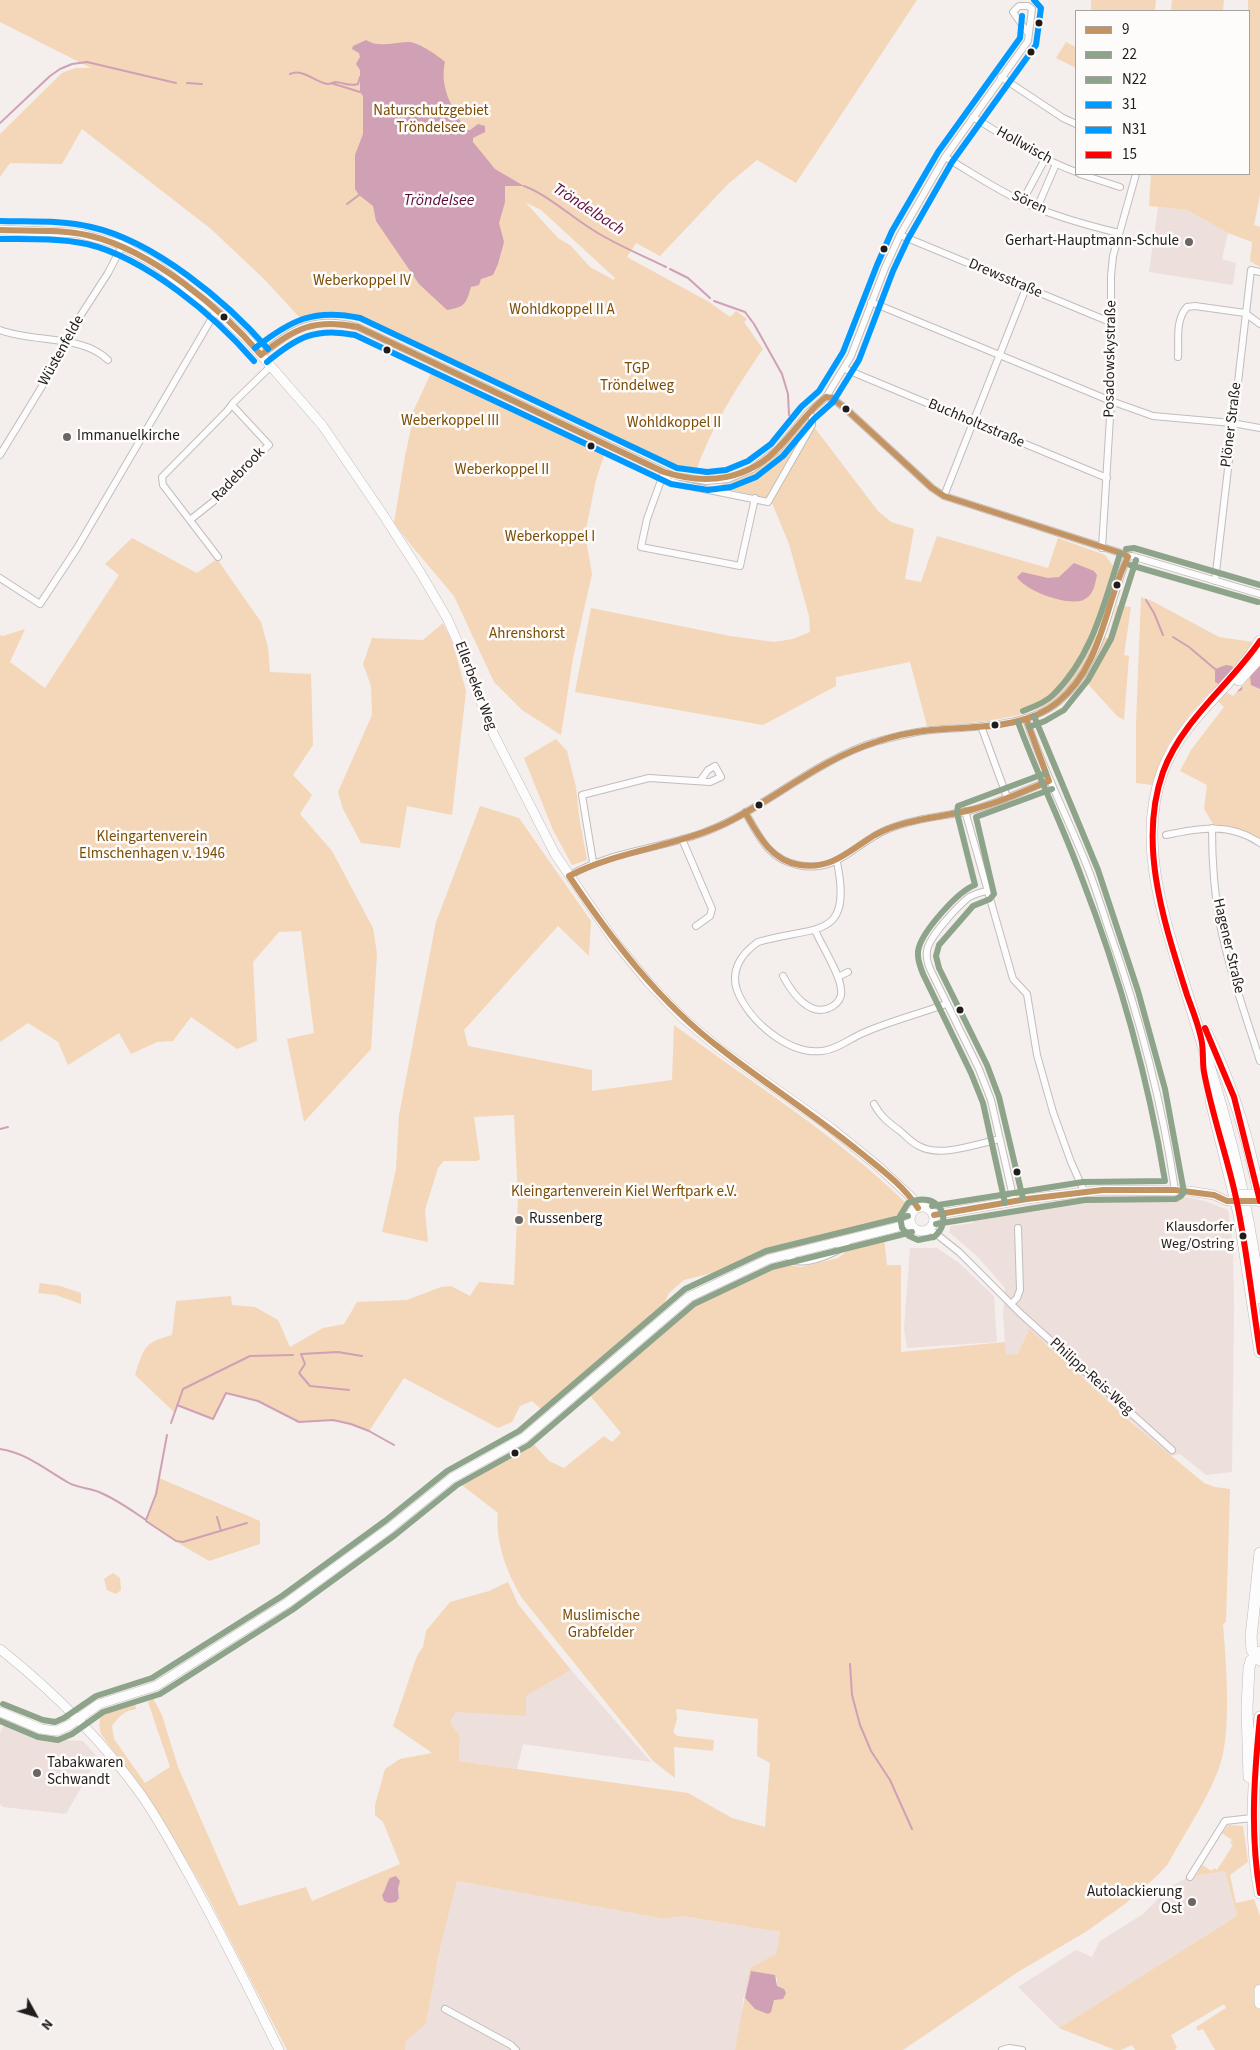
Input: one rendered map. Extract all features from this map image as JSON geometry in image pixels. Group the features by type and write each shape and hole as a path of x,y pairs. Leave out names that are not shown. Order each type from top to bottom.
{"highway":[{"path":"1215,700 1260,641"},
{"path":"1260,657 1185,730 1168,758 1157,788 1152,822 1153,854 1162,905 1174,952 1241,1153 1260,1245"},
{"path":"1204,1038 1219,1058 1234,1098 1258,1197"},
{"path":"1204,1038 1204,1072 1233,1198 1244,1236 1260,1352"},
{"path":"1204,1038 1245,1202 1260,1298"},
{"path":"1252,1806 1249,1786 1247,1707 1249,1668 1258,1656 1252,1650 1251,1637 1260,1553"},
{"path":"1260,1717 1252,1806 1254,1857 1260,1893"},
{"path":"1260,1990 1260,2003"}],"street":[{"path":"261,355 286,335 311,324 332,322 352,326 664,472 684,479 701,481 718,480 741,475 765,461 777,450 808,413 826,397 845,369 900,235 945,157 1028,41 1028,33"},
{"path":"1001,77 1063,118 1075,124"},
{"name":"Hollwisch","path":"973,117 1045,159 1075,172"},
{"name":"Sören","path":"945,157 1022,202 1071,221 1119,234"},
{"path":"1022,202 1045,159"},
{"path":"1037,208 1056,164"},
{"path":"1083,175 1120,187"},
{"name":"Posadowskystraße","path":"1102,548 1112,401 1111,276 1113,256 1136,175"},
{"name":"Ellerbeker Weg","path":"0,230 77,233 122,246 154,263 239,330 322,425 388,522 447,618 492,733 555,854 615,942 665,1001 720,1049 831,1128 879,1167 912,1198 918,1208"},
{"name":"Drewsstraße","path":"900,235 1110,322"},
{"name":"Wüstenfelde","path":"0,455 63,352 66,342 108,273 122,246"},
{"name":"Plöner Straße","path":"1215,581 1251,270 1260,272"},
{"path":"944,496 1026,288"},
{"path":"871,302 1152,416 1232,423 1260,428"},
{"path":"1178,357 1179,324 1182,313 1187,307 1195,306 1245,313 1260,324"},
{"path":"0,578 40,604 77,548 216,311"},
{"path":"0,330 99,350 108,360"},
{"path":"218,557 164,485 162,477 271,366"},
{"name":"Buchholtzstraße","path":"845,369 1106,478"},
{"path":"826,397 832,398 846,409 926,483 944,496 1128,557 1132,556 1260,594"},
{"name":"Radebrook","path":"190,520 219,497 225,488 269,445 232,406"},
{"path":"664,472 668,480 679,484 768,502 812,426 812,418 808,413"},
{"path":"664,472 647,519 641,547 740,566 755,498"},
{"path":"569,876 593,862 682,840 705,832 745,812 826,764 860,748 890,738 928,731 1026,719 1041,713 1058,703 1081,675 1103,636 1128,557"},
{"path":"1026,719 1049,781 1088,867 1139,1022 1163,1115 1174,1190"},
{"path":"981,726 1007,797"},
{"path":"593,862 582,796 649,778 700,781"},
{"path":"745,812 767,849 784,861 800,866 818,867 837,862 886,830 920,818 965,811 1049,781"},
{"path":"965,811 986,891 1013,979 1027,994 1038,1055 1053,1112 1071,1162 1084,1191"},
{"path":"1166,835 1212,828 1241,832 1260,842"},
{"name":"Hagener Straße","path":"1212,828 1214,883 1220,924 1260,1061"},
{"path":"682,840 712,909 710,916 696,926"},
{"path":"837,862 841,902 839,910 831,922 815,930 758,942 744,955 736,970 736,986 744,1005 758,1022 785,1043 810,1051 831,1049 864,1033 946,1004"},
{"path":"986,891 967,899 928,946 928,964 979,1069 991,1100 1014,1201"},
{"path":"783,976 789,987 805,1005 812,1009 825,1009 834,1006 841,995 841,987 815,930"},
{"path":"838,977 848,972"},
{"path":"874,1104 879,1114 885,1120 918,1146 930,1150 950,1150 1000,1139"},
{"path":"934,1215 1084,1191 1174,1190 1233,1198 1258,1197"},
{"path":"918,1208 927,1208 934,1215 934,1223 930,1229 920,1232 910,1224 911,1214 918,1208"},
{"path":"1,1715 47,1731 56,1731 68,1726 99,1704 156,1686 255,1624 390,1528 452,1478 524,1438 689,1297 769,1259 910,1224"},
{"path":"1010,1304 1017,1298 1020,1290 1018,1228"},
{"name":"Philipp-Reis-Weg","path":"930,1229 959,1252 1010,1304 1172,1450"},
{"path":"0,1649 32,1675 78,1719 114,1760 159,1822 230,1952 279,2050"},
{"path":"1190,1877 1226,1820 1252,1818"},
{"path":"445,2009 511,2045 516,2050"},
{"path":"1002,2050 1010,2048 1022,2050"}],"shaded area":[{"name":"Gerhart-Hauptmann-Schule","path":"1158,207 1187,210 1228,233 1222,259 1236,263 1233,285 1149,272"},
{"path":"1168,1193 1205,1201 1228,1210 1233,1245 1234,1306 1232,1472 1206,1475 1180,1454 1170,1456 1028,1330 1019,1354 1006,1356 1003,1316 1005,1288 978,1257 949,1232 951,1226 973,1223 973,1215 1011,1210 1028,1205 1106,1194"},
{"path":"910,1248 937,1248 958,1262 994,1296 997,1342 907,1348 904,1329"},
{"path":"571,1670 651,1762 523,1744 517,1769 459,1761 460,1736 450,1722 456,1711 526,1716 526,1696"},
{"path":"6,1722 41,1739 83,1741 98,1758 66,1814 3,1807 0,1804 0,1733"},
{"path":"1225,1871 1237,1916 1059,2028 1018,1987 1076,1950 1092,1957 1100,1941 1143,1914 1170,1887 1186,1878"},
{"path":"457,1881 665,1919 682,1916 780,1932 776,1954 743,1998 742,2015 735,2050 405,2050 406,2041 426,2024 439,1953"}],"green space":[{"path":"0,0 917,0 796,183 757,160 728,184 660,256 636,243 627,257 709,302 730,317 736,311 747,319 744,322 763,349 724,409 708,441 695,474 672,468 626,448 593,429 556,414 356,319 339,313 302,320 264,279 211,229 82,129 62,164 10,163 0,177 0,134 62,73 75,68 91,68 0,22","holes":["525,202 541,210 615,278 614,280 590,267 571,246 558,238"]},
{"path":"1091,0 1156,0 1155,10 1091,10"},
{"path":"1172,0 1224,0 1223,10 1171,10"},
{"path":"1248,0 1260,0 1260,195 1254,225 1260,227 1260,267 1250,261 1252,242 1228,233 1187,210 1149,206 1151,175 1250,175 1250,10 1248,10"},
{"path":"1066,42 1075,46 1075,68 1056,58"},
{"path":"431,373 547,428 605,452 596,480 585,534 592,574 573,658 561,735 522,710 494,682 454,596 394,523 414,415 412,414"},
{"path":"808,419 878,511 891,522 914,529 905,579 921,582 937,536 1048,568 1058,538 1105,555 1116,570 1096,636 1108,638 1117,605 1131,607 1124,655 1129,656 1124,720 1117,716 1079,674 1062,695 1035,710 979,722 927,726 910,662 836,677 836,686 763,725 575,692 591,608 730,636 774,642 793,639 810,632 809,616 789,544 772,503 762,497 723,488 722,483 750,473 771,459"},
{"name":"Kleingartenverein Elmschenhagen v. 1946","path":"132,538 197,573 217,559 261,622 268,647 270,672 311,674 313,745 293,775 312,795 300,814 332,851 373,928 377,954 371,1049 304,1122 287,1039 314,1033 301,931 279,932 253,962 257,1041 237,1049 191,1017 173,1041 157,1042 131,1054 119,1033 68,1065 58,1042 28,1023 0,1042 0,635 3,636 25,629 10,662 45,688 119,575 105,564"},
{"path":"1141,597 1219,637 1253,642 1260,645 1260,840 1243,830 1213,824 1204,809 1207,785 1180,771 1191,750 1224,707 1209,693 1190,714 1168,745 1152,785 1136,783 1136,724"},
{"path":"443,623 453,644 466,691 452,815 407,806 400,848 361,843 343,809 338,792 372,715 371,686 363,664 372,638 423,640"},
{"path":"556,739 567,751 576,787 587,860 572,865 553,830 524,758"},
{"name":"Kleingartenverein Kiel Werftpark e.V.","path":"480,806 519,818 591,921 589,956 558,926 464,1030 468,1046 592,1070 592,1091 672,1080 674,1025 793,1110 879,1178 906,1203 898,1221 768,1255 684,1280 669,1293 658,1316 542,1410 532,1401 520,1406 512,1422 498,1428 404,1378 369,1431 333,1420 299,1422 258,1401 226,1393 213,1419 178,1405 175,1413 135,1375 140,1358 146,1348 155,1341 172,1335 176,1301 231,1296 232,1305 255,1307 278,1320 290,1347 323,1328 344,1324 357,1302 407,1300 441,1287 451,1286 470,1296 479,1282 514,1285 518,1199 514,1115 474,1117 480,1159 477,1161 444,1161 438,1168 425,1210 428,1242 382,1232 396,1169 399,1115 436,922"},
{"name":"Muslimische Grabfelder","path":"884,1238 887,1265 901,1265 901,1352 1005,1342 1006,1355 1018,1354 1029,1329 1133,1424 1204,1483 1230,1489 1226,1622 1223,1624 1227,1691 1225,1743 1218,1771 1212,1784 1168,1864 1125,1904 1087,1931 1018,1972 903,2050 735,2050 750,1968 776,1954 780,1932 682,1916 665,1919 457,1881 439,1953 426,2024 406,2041 405,2050 287,2050 208,1897 166,1825 101,1734 100,1718 103,1712 107,1708 135,1701 136,1709 122,1714 112,1726 114,1739 145,1783 170,1767 148,1702 153,1698 162,1715 178,1767 239,1906 306,1887 312,1901 400,1864 383,1822 375,1815 375,1805 385,1769 400,1759 432,1753 393,1726 417,1656 423,1647 426,1631 450,1602 489,1591 508,1582 518,1604 571,1670 526,1696 526,1716 456,1712 450,1722 460,1736 459,1761 688,1793 732,1818 765,1827 770,1763 757,1756 758,1719 676,1709 677,1719 673,1732 677,1736 714,1740 713,1751 674,1747 675,1778 653,1761 522,1598 503,1557 498,1535 498,1513 458,1482 531,1441 549,1461 564,1468 604,1436 612,1442 621,1433 588,1393 692,1305 774,1263 801,1267 838,1258 856,1244","holes":["400,1881 398,1889 399,1898 382,1895 386,1889","750,1973 777,1978 777,1986 783,1999 774,1999 755,2009 745,1998"]},
{"path":"40,1283 60,1286 81,1293 81,1304 56,1295 38,1293"},
{"path":"159,1478 260,1521 260,1544 209,1561 180,1544 146,1520 156,1494"},
{"path":"113,1573 120,1578 121,1590 116,1594 107,1590 104,1579"},
{"path":"1228,1825 1243,1826 1248,1862 1230,1875 1236,1903 1254,1899 1260,1916 1260,2050 1215,2050 1203,2029 1198,2031 1196,2027 1226,2008 1224,2004 1171,2035 1177,2048 1175,2050 1135,2050 1132,2045 1121,2050 1115,2050 1059,2028 1237,1916 1225,1871 1196,1876 1202,1865 1212,1871 1214,1868 1217,1870 1233,1845 1230,1843 1232,1840 1222,1833"}],"water":[{"name":"Tröndelsee","path":"366,40 377,44 414,43 429,50 445,62 444,81 448,98 466,130 470,130 478,124 485,126 485,132 473,138 473,142 495,169 524,186 505,186 505,202 499,223 504,242 498,264 493,275 481,279 479,285 471,287 466,301 458,308 447,310 419,284 376,221 373,206 359,195 355,189 355,155 363,134 363,96 360,92 360,70 356,64 360,57 359,53 352,49 353,46"},
{"path":"1074,563 1094,571 1097,575 1094,588 1090,594 1085,599 1078,601 1059,600 1049,597 1029,588 1017,577 1022,572 1048,578 1059,577"},
{"path":"1260,656 1260,689 1251,685 1250,676"},
{"path":"1226,665 1232,666 1243,680 1242,690 1234,693 1215,682 1215,669"},
{"path":"396,1876 400,1881 398,1889 399,1898 396,1902 389,1903 384,1901 382,1895 390,1878"},
{"path":"751,1971 775,1975 777,1986 784,1989 786,1993 783,1999 774,2000 771,2012 768,2014 755,2009 745,1998"}],"pier":[{"path":"1245,680 1245,683 1233,696 1218,687"}],"waterway":[{"path":"0,123 50,76 72,64 87,62 176,83"},
{"path":"290,74 304,74 327,84 335,82 349,85 358,84 360,77"},
{"path":"187,83 202,84"},
{"path":"331,83 360,92"},
{"name":"Tröndelbach","path":"524,186 550,200 602,235 666,267"},
{"path":"347,204 359,195"},
{"name":"Tröndelbach","path":"670,269 688,278 710,298"},
{"name":"Tröndelbach","path":"714,301 745,312 754,324 782,374 788,394 789,415"},
{"name":"Tröndelbach","path":"1146,600 1154,613 1163,635"},
{"name":"Tröndelbach","path":"1173,637 1189,647 1215,669"},
{"path":"0,1129 8,1127"},
{"path":"349,1390 310,1386 299,1373 305,1364 301,1354 338,1352 362,1356"},
{"path":"171,1423 183,1389 250,1356 293,1355"},
{"path":"177,1405 213,1419 226,1393 258,1401 299,1422 333,1420 351,1424 369,1431 394,1445"},
{"path":"0,1449 28,1458 73,1485 105,1495 146,1520 156,1494 167,1435"},
{"path":"217,1517 221,1531"},
{"path":"146,1521 176,1541 183,1542 247,1523"},
{"path":"850,1664 852,1695 860,1725 871,1751 890,1780 912,1829"}],"transit line":[{"name":"31","path":"267,362 288,346 308,336 329,332 355,335 671,484 708,490 731,487 756,477 783,456 814,419 833,402 859,360 893,271 908,239 952,162 1036,45 1041,8 1034,0"},
{"name":"N31","path":"255,348 280,330 304,319 329,315 360,318 677,468 707,472 726,470 748,461 771,444 801,407 819,391 843,352 892,231 938,152 1020,38 1022,16"},
{"name":"N31","path":"0,221 69,223 115,234 139,245 164,259 210,293 268,349"},
{"name":"9","path":"0,230 57,231 80,234 114,243 138,254 161,268 206,301 245,337 261,355"},
{"name":"31","path":"0,239 44,239 76,242 110,251 155,275 178,291 220,326 254,361"},
{"name":"9","path":"261,355 284,338 306,328 329,324 358,327 664,472 696,479 727,477 742,473 756,466 769,457 826,397"},
{"name":"9","path":"826,397 832,398 846,409 932,488 944,496 1124,554 1128,557"},
{"name":"N22","path":"1126,549 1134,548 1260,585"},
{"name":"N22","path":"1023,711 1050,698 1078,664 1102,611 1120,554"},
{"name":"9","path":"569,876 608,860 687,838 726,823 837,758 876,742 924,731 980,727 1014,722 1030,718 1044,711 1058,702 1073,687 1085,670 1094,653 1120,575 1128,557"},
{"name":"22","path":"1029,727 1045,721 1064,710 1088,680 1111,639 1136,560"},
{"name":"22","path":"1130,565 1258,602"},
{"name":"15","path":"1260,641 1194,719 1171,753 1163,772 1156,800 1153,828 1153,856 1157,885 1170,941 1200,1032 1207,1088 1240,1217 1260,1352"},
{"name":"22","path":"936,1224 1085,1200 1176,1199 1184,1192 1165,1089 1138,991 1098,870 1034,716"},
{"name":"9","path":"745,812 760,838 773,853 790,863 811,866 822,865 840,858 887,829 984,806 1049,781 1026,719"},
{"name":"N22","path":"932,1206 1083,1182 1165,1181 1141,1065 1108,950 1074,857 1018,722"},
{"name":"N22","path":"1005,1203 983,1103 971,1073 923,974 918,950 934,921 960,895 975,885 957,813 958,806 1046,773"},
{"name":"22","path":"1023,1199 999,1097 987,1065 939,968 936,956 939,945 973,906 990,899 994,894 976,817 1052,789"},
{"name":"9","path":"569,876 602,923 638,969 698,1031 827,1126 877,1166 899,1185 918,1208"},
{"name":"15","path":"1205,1028 1234,1097 1260,1201"},
{"name":"9","path":"934,1215 1027,1199 1103,1190 1175,1190 1214,1195 1227,1201 1260,1201"},
{"name":"N22","path":"933,1237 918,1240 909,1236 902,1228 900,1216 908,1203 928,1200 940,1208 943,1215 943,1223 934,1237"},
{"name":"N22","path":"3,1704 43,1720 55,1722 96,1696 152,1678 282,1596 385,1521 447,1471 519,1431 685,1289 766,1251 908,1216"},
{"name":"22","path":"0,1721 38,1737 58,1740 72,1734 103,1712 160,1694 292,1610 395,1535 457,1485 529,1445 694,1304 772,1267 912,1232"},
{"name":"15","path":"1260,1717 1254,1805 1255,1849 1260,1893"}],"place":[{"name":"Gerhart-Hauptmann-Schule","path":"1189,242"},
{"name":"Immanuelkirche","path":"67,437"},
{"name":"Russenberg","path":"519,1220"},
{"name":"Klausdorfer Weg/Ostring","path":"1243,1236"},
{"name":"Tabakwaren Schwandt","path":"37,1773"},
{"name":"Autolackierung Ost","path":"1192,1902"}],"park label":[{"name":"Naturschutzgebiet Tröndelsee","path":"431,120"},
{"name":"Weberkoppel IV","path":"362,282"},
{"name":"Wohldkoppel II A","path":"562,311"},
{"name":"TGP Tröndelweg","path":"637,378"},
{"name":"Weberkoppel III","path":"450,422"},
{"name":"Wohldkoppel II","path":"674,424"},
{"name":"Weberkoppel II","path":"502,471"},
{"name":"Weberkoppel I","path":"550,538"},
{"name":"Ahrenshorst","path":"527,635"}]}
